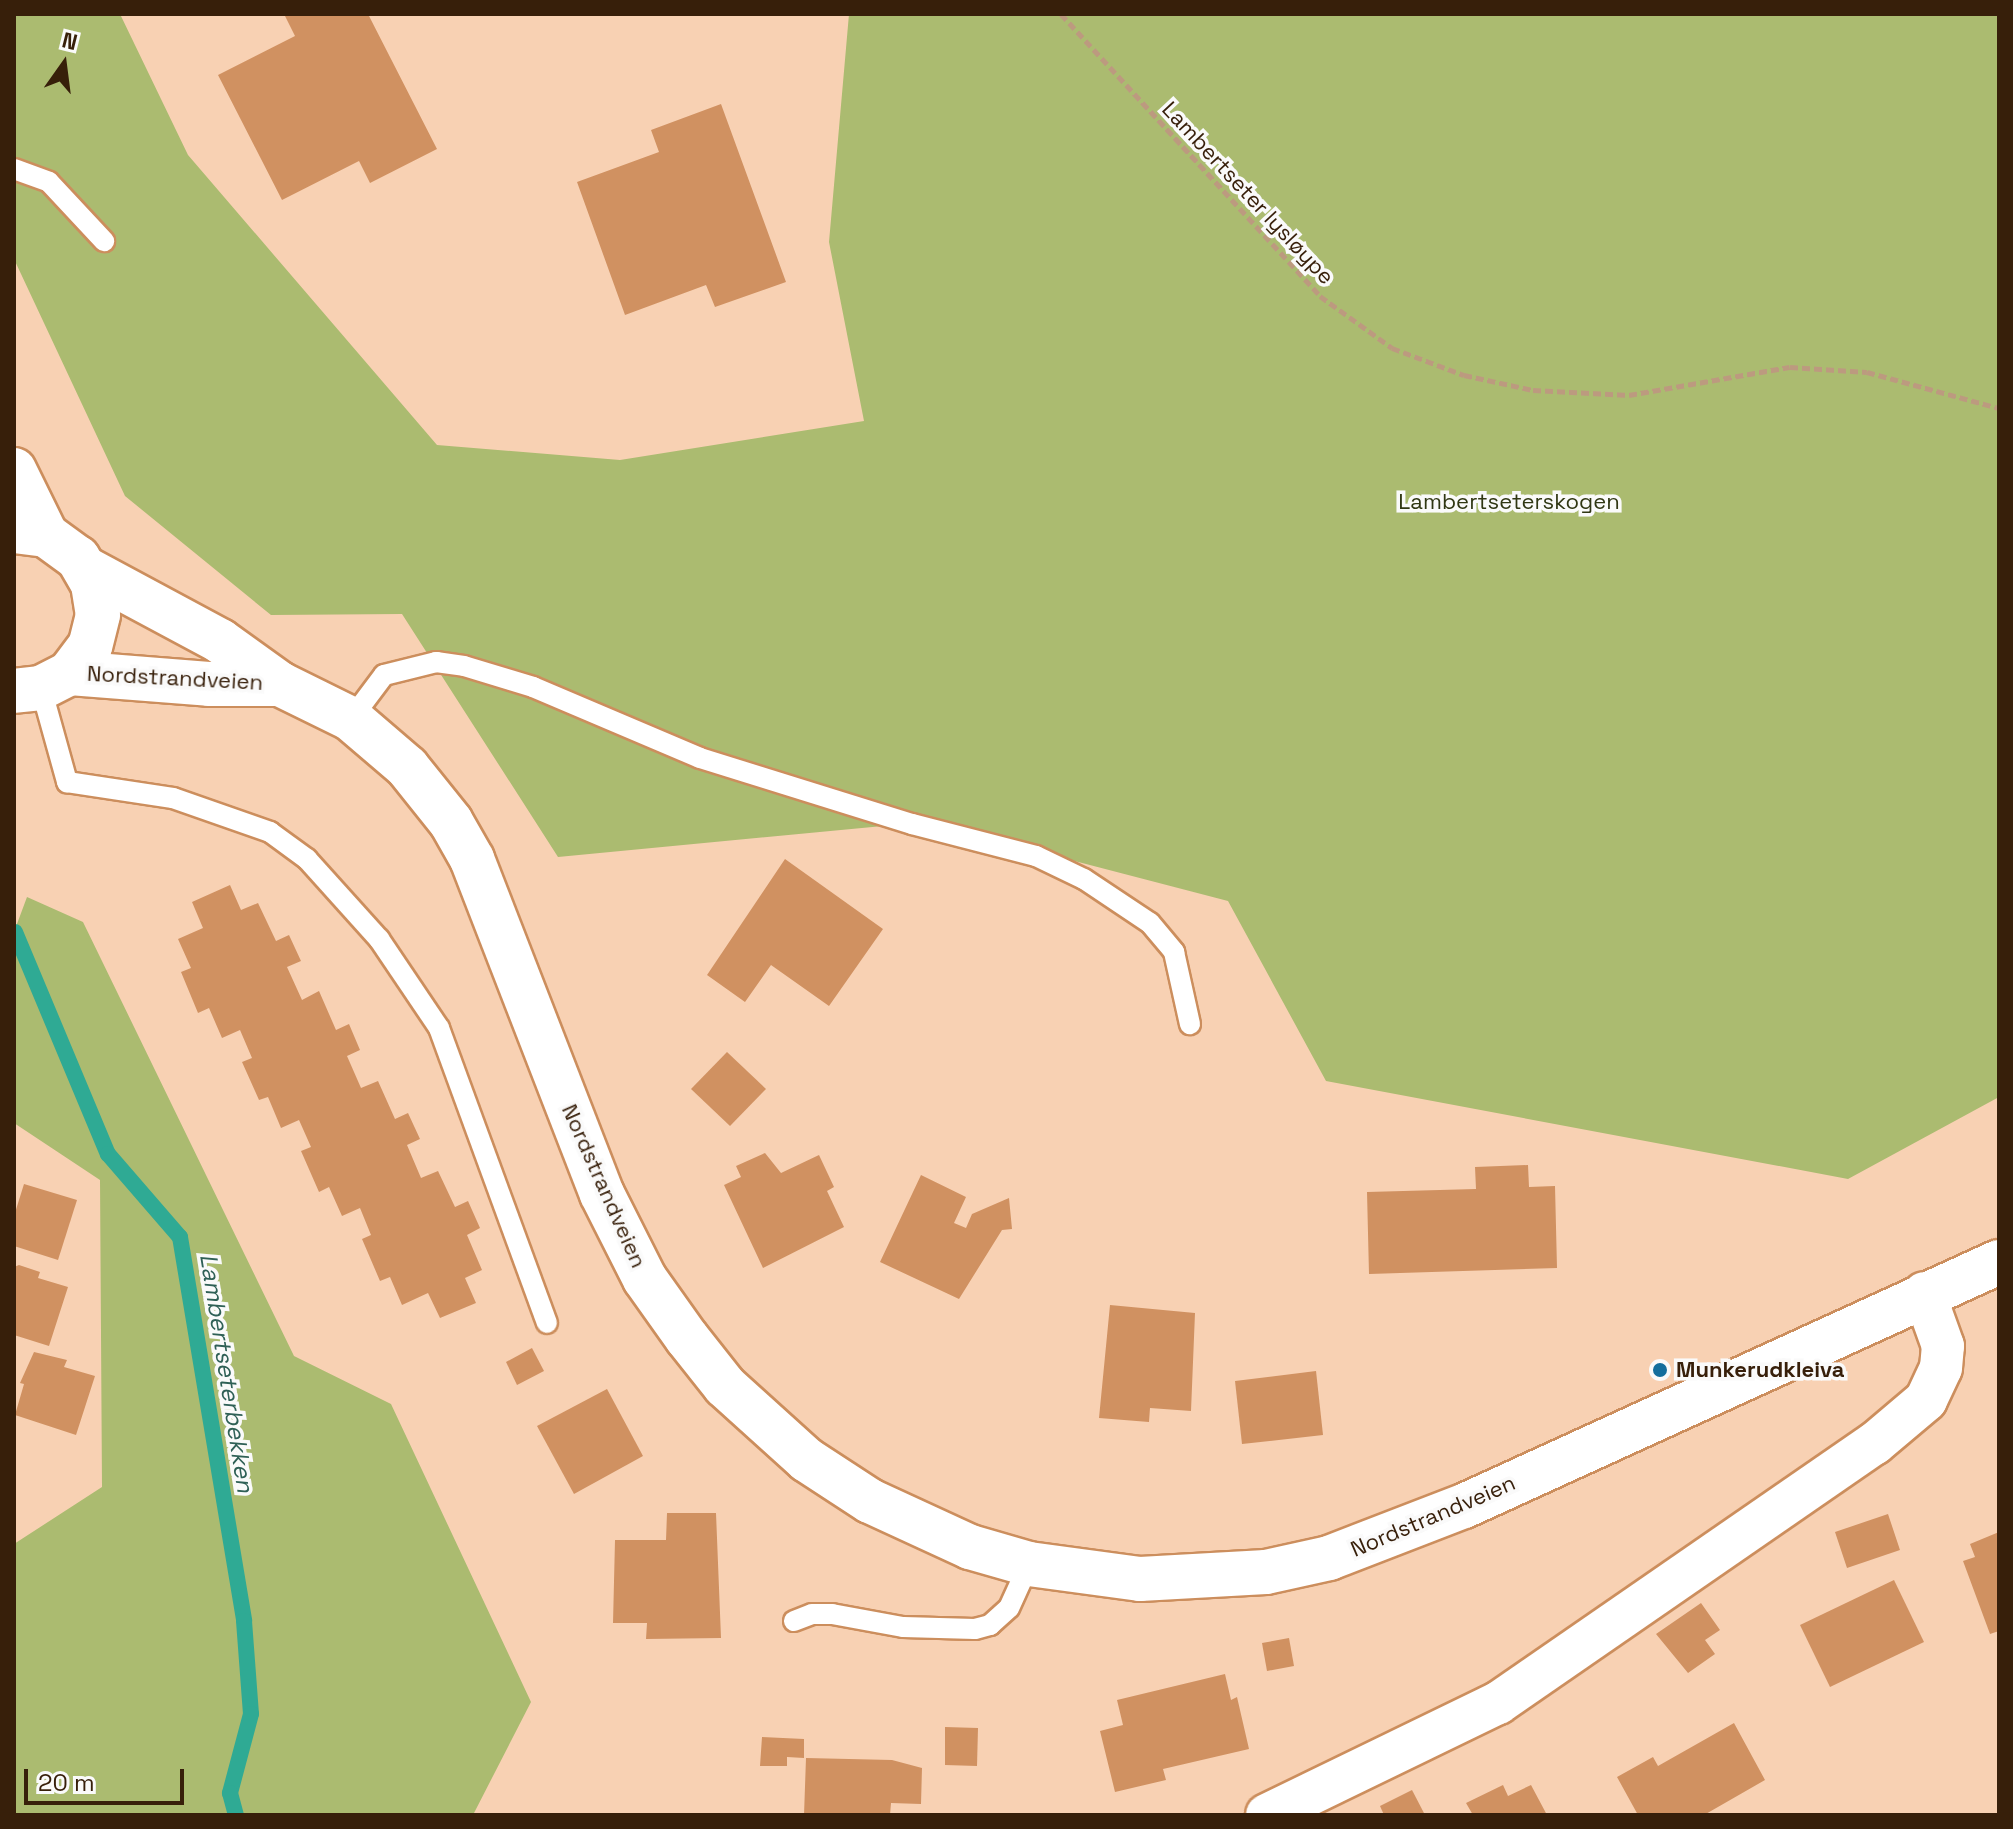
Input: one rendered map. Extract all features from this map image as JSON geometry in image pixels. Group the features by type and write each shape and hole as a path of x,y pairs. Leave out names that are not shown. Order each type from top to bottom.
{"main road":[{"path":"14,470 30,533"},
{"name":"Nordstrandveien","path":"30,533 69,549 86,569 220,641 280,684 351,719 407,767 451,822 490,899 602,1194 645,1279 725,1386 807,1460 870,1501 970,1547 1029,1564 1140,1579 1204,1578 1329,1558 1464,1506 1924,1293 1999,1262"},
{"path":"33,688 90,646 97,623 97,599 86,569"},
{"name":"Nordstrandveien","path":"33,688 280,684"}],"street":[{"path":"1267,1815 1498,1703 1874,1444 1926,1400 1941,1368 1943,1346 1924,1293"}],"lane":[{"path":"14,169 49,182 104,241"},
{"path":"351,719 384,675 436,662 464,666 533,687 671,748 790,788 1036,856 1084,879 1150,923 1174,952 1190,1024"},
{"path":"33,688 67,782 173,798 270,832 307,859 379,939 439,1028 547,1323"},
{"path":"794,1621 812,1614 832,1614 903,1627 975,1629 990,1625 1009,1608 1029,1564"}],"path":[{"name":"Lambertseter lysløype","path":"1061,14 1320,296 1392,348 1464,375 1533,390 1629,395 1790,367 1867,372 1999,408"}],"green space":[{"name":"Lambertseterskogen","path":"14,14 120,14 188,155 437,445 620,460 864,421 829,242 849,14 1999,14 1999,1097 1848,1179 1326,1081 1228,901 925,822 558,857 402,614 271,615 125,496 14,259"},
{"path":"27,897 83,922 294,1356 391,1404 531,1702 473,1815 14,1815 14,1544 102,1487 100,1180 14,1123 14,932"}],"building":[{"path":"284,14 368,14 437,149 370,183 359,161 282,200 218,75 295,36"},
{"path":"721,104 786,282 715,307 706,285 625,315 577,182 659,152 651,130"},
{"path":"785,859 883,929 829,1006 771,965 745,1002 707,975"},
{"path":"230,885 241,910 258,903 276,941 289,935 301,961 287,967 302,1000 319,991 336,1030 349,1024 360,1050 347,1056 361,1088 378,1081 395,1119 408,1113 420,1139 407,1145 421,1178 438,1171 455,1207 468,1201 480,1228 467,1235 482,1270 465,1278 476,1303 440,1318 428,1293 402,1305 390,1277 380,1281 362,1239 371,1235 360,1208 342,1216 329,1187 319,1192 301,1151 311,1147 299,1120 281,1128 268,1097 259,1100 242,1062 252,1058 240,1030 222,1038 209,1008 198,1013 181,972 191,968 178,939 203,928 192,902"},
{"path":"727,1052 766,1089 730,1126 691,1089"},
{"path":"765,1153 781,1173 819,1155 834,1187 827,1191 844,1227 763,1268 724,1185 741,1177 736,1166"},
{"path":"1528,1165 1529,1187 1555,1186 1557,1268 1369,1274 1367,1192 1476,1189 1475,1167"},
{"path":"921,1175 966,1197 954,1223 966,1228 972,1214 1009,1198 1012,1229 1002,1230 959,1299 880,1262"},
{"path":"24,1184 77,1200 58,1260 14,1246 14,1216"},
{"path":"19,1265 40,1272 38,1278 68,1287 49,1346 14,1335 14,1267"},
{"path":"1110,1305 1195,1313 1191,1411 1150,1408 1149,1422 1099,1418"},
{"path":"532,1348 544,1371 517,1385 506,1362"},
{"path":"34,1352 67,1360 64,1367 95,1376 76,1435 15,1415 24,1384 20,1383"},
{"path":"1316,1371 1323,1435 1242,1444 1235,1381"},
{"path":"607,1389 643,1456 574,1494 537,1426"},
{"path":"667,1513 716,1513 721,1638 646,1639 647,1623 613,1623 615,1540 666,1540"},
{"path":"1888,1514 1900,1550 1847,1568 1835,1532"},
{"path":"1999,1532 1999,1631 1990,1634 1963,1561 1975,1557 1970,1544"},
{"path":"1894,1580 1924,1642 1830,1687 1800,1625"},
{"path":"1701,1603 1720,1630 1705,1640 1715,1654 1688,1673 1656,1634"},
{"path":"1289,1638 1294,1666 1267,1671 1262,1643"},
{"path":"1225,1674 1231,1700 1237,1697 1249,1749 1163,1769 1166,1780 1115,1792 1100,1731 1123,1725 1117,1700"},
{"path":"1734,1723 1765,1780 1704,1815 1638,1815 1617,1777 1653,1757 1658,1766"},
{"path":"945,1727 978,1728 977,1766 945,1765"},
{"path":"762,1737 804,1739 804,1758 787,1757 787,1766 760,1766"},
{"path":"806,1758 892,1760 922,1768 921,1804 891,1803 890,1815 804,1815"},
{"path":"1503,1785 1508,1796 1531,1785 1547,1815 1473,1815 1466,1803"},
{"path":"1412,1790 1425,1815 1384,1815 1380,1806"}],"waterway":[{"name":"Lambertseterbekken","path":"15,932 108,1154 180,1237 244,1621 251,1714 230,1793 236,1815"}],"place":[{"name":"Munkerudkleiva","path":"1660,1370"}]}
